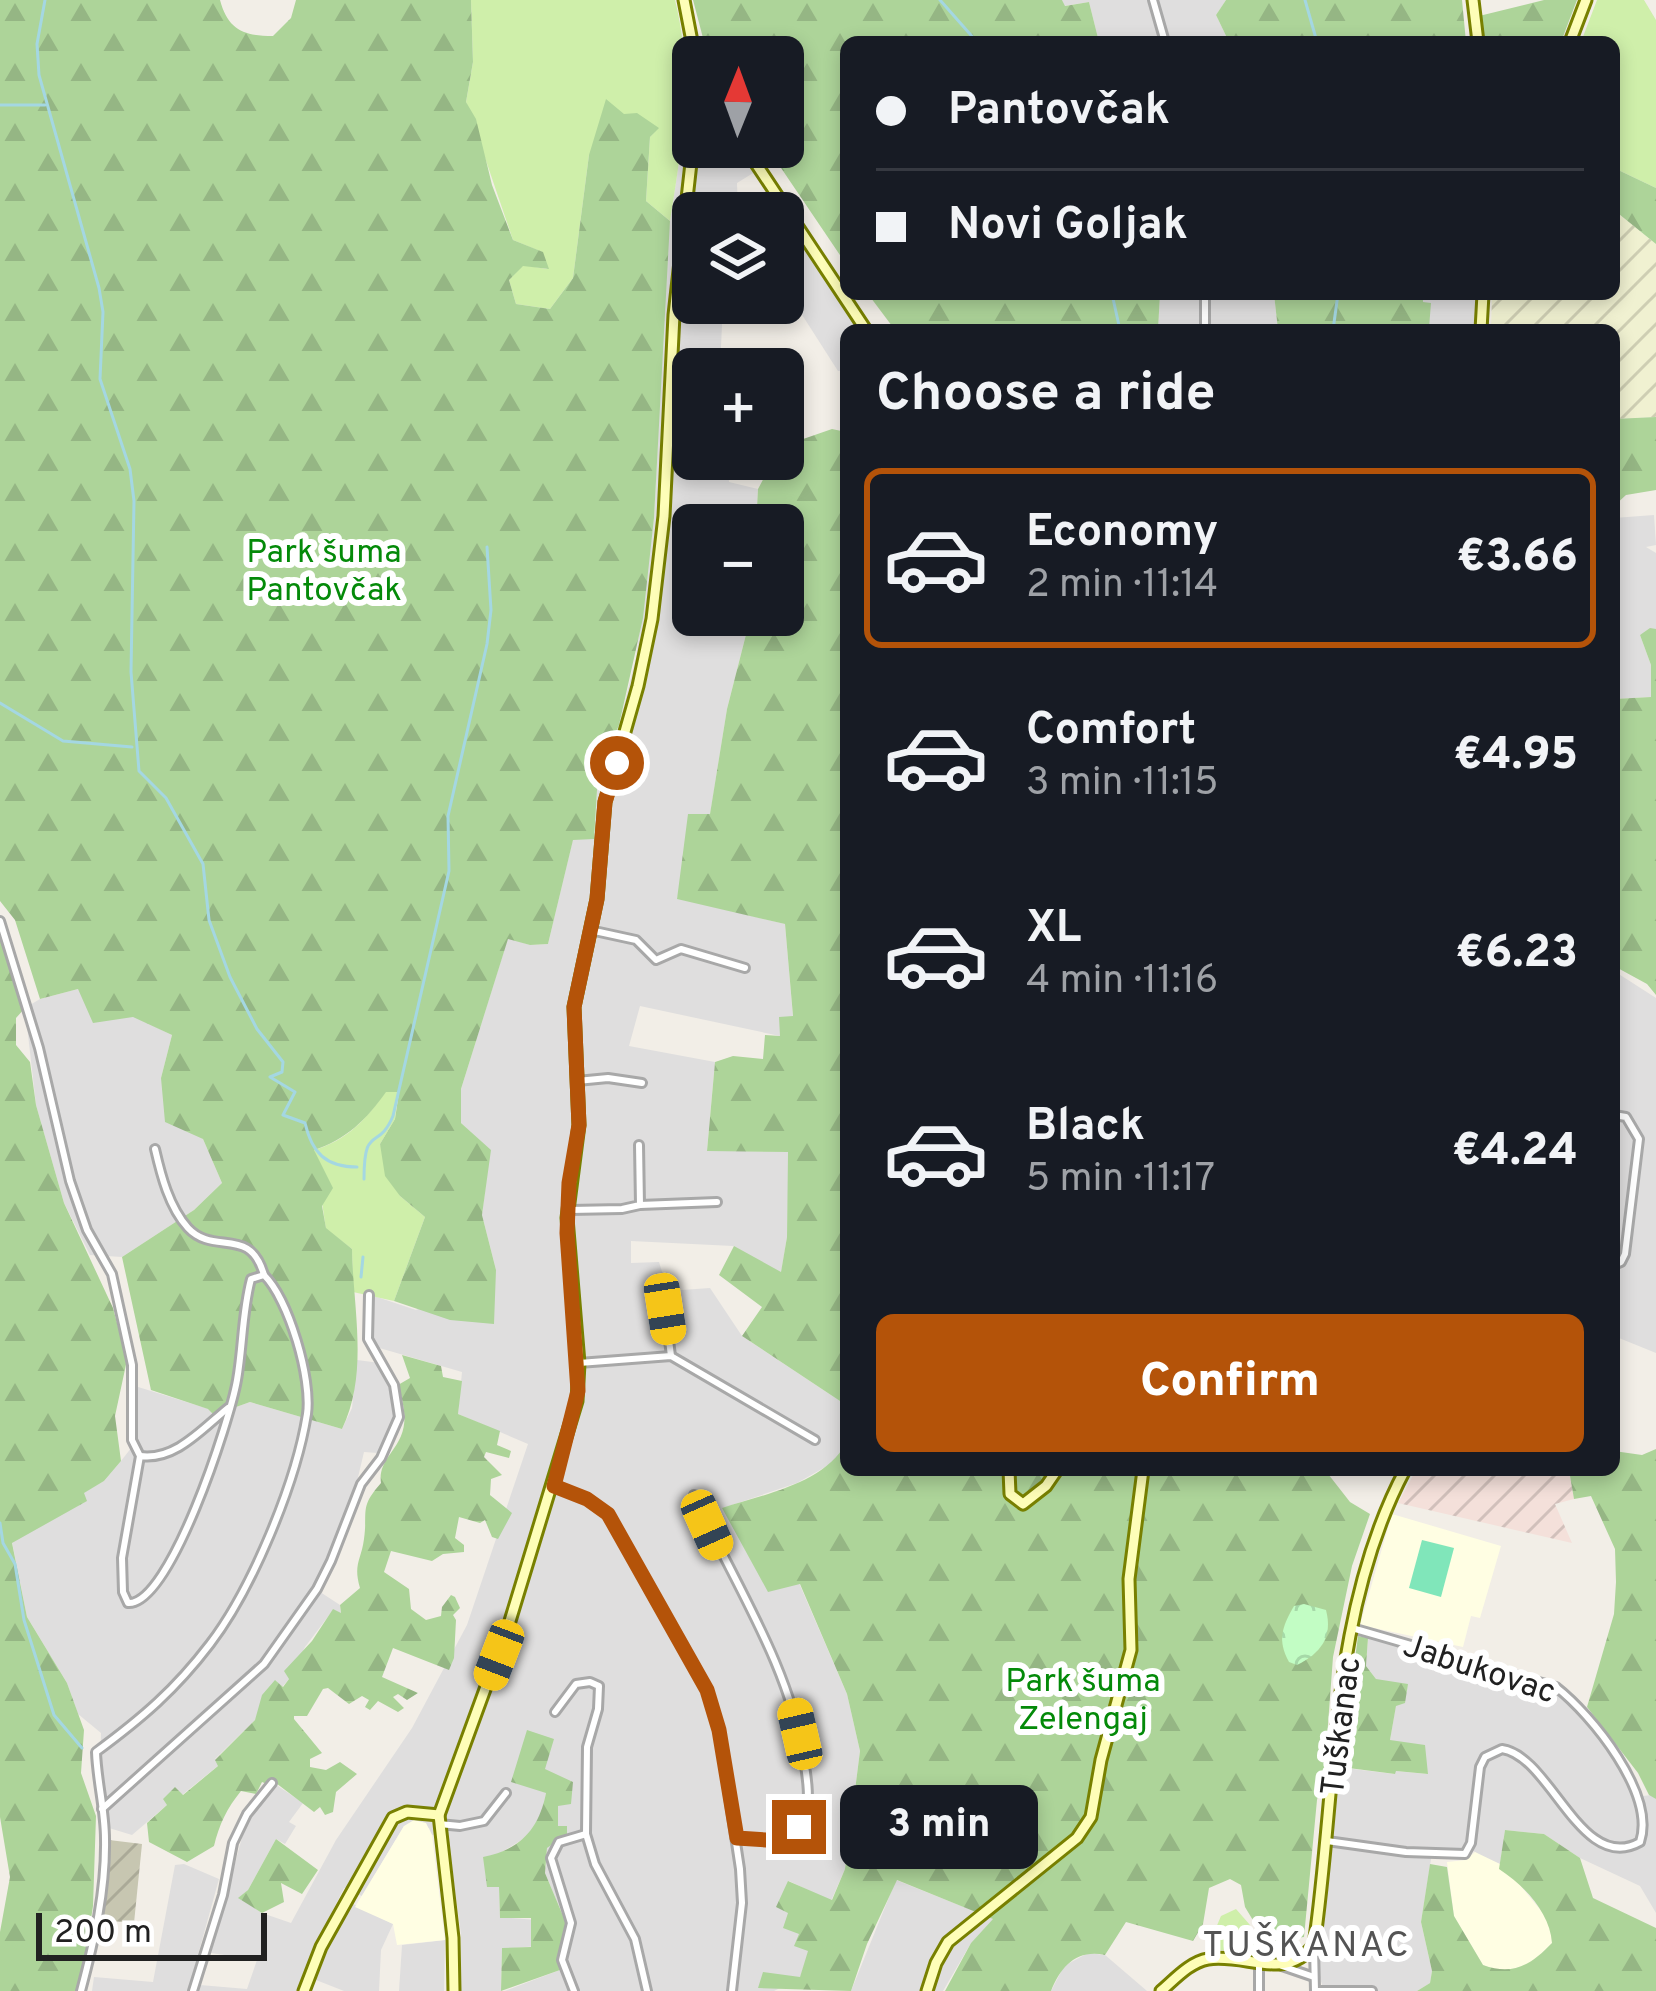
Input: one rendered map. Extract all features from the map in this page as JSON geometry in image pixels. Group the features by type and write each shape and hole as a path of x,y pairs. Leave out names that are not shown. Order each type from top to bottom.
{"street":[{"path":"684,0 691,36"},
{"path":"1154,0 1163,36"},
{"path":"1473,0 1477,36"},
{"path":"1572,36 1586,0"},
{"path":"454,1991 453,1937 439,1819 499,1655 572,1428 579,1363 567,1210 579,1125 574,1007 599,882 605,802 638,686 658,572 674,315 690,168"},
{"path":"759,168 840,291"},
{"path":"0,921 39,1048 70,1180 87,1230 112,1274 132,1365 131,1440 140,1456 122,1558 124,1597 130,1605 147,1598 181,1542 230,1406 249,1286 251,1280 264,1275"},
{"path":"590,930 635,940 656,960 680,949 745,968"},
{"path":"577,1081 608,1078 641,1083"},
{"path":"1620,1116 1626,1117 1639,1139 1620,1262"},
{"path":"639,1144 640,1205"},
{"path":"81,1991 98,1920 105,1841 96,1752 158,1706 213,1641 255,1570 308,1409 296,1339 260,1258 242,1244 207,1239 189,1230 164,1186 155,1149"},
{"path":"567,1210 717,1202"},
{"path":"102,1809 264,1664 331,1561 361,1484 381,1458 399,1417 394,1385 368,1340 368,1295"},
{"path":"665,1309 671,1357"},
{"path":"579,1363 671,1357 815,1441"},
{"path":"140,1456 158,1458 171,1453 230,1406"},
{"path":"1010,1476 1010,1494 1023,1504 1053,1476"},
{"path":"927,1991 948,1942 1076,1838 1091,1817 1131,1650 1129,1579 1142,1476"},
{"name":"Tuškanac","path":"1315,1991 1314,1945 1352,1628 1381,1524 1402,1476"},
{"path":"554,1486 587,1499 608,1514 707,1690 719,1730 737,1838 742,1903 732,1991"},
{"path":"694,1495 779,1664 806,1774 808,1803 799,1827 782,1841 737,1838"},
{"name":"Jabukovac","path":"1326,1840 1406,1852 1465,1854 1472,1843 1480,1767 1484,1757 1502,1749 1521,1756 1594,1839 1612,1848 1628,1848 1640,1842 1647,1826 1646,1799 1632,1771 1578,1704 1556,1687 1352,1628"},
{"path":"556,1712 576,1684 598,1686 598,1709 587,1748 586,1834 595,1864 635,1939 647,1991"},
{"path":"193,1991 223,1895 233,1843 247,1814 272,1783"},
{"path":"304,1991 321,1947 393,1818 407,1812 460,1826 484,1821 506,1793"},
{"path":"574,1991 562,1960 571,1922 551,1858 559,1842 586,1834"},
{"path":"1279,1966 1296,1961 1314,1945"},
{"path":"1161,1991 1206,1960 1279,1966 1315,1977"},
{"path":"1259,1963 1259,1991"},
{"path":"1315,1991 1372,1991"}],"shaded area":[{"path":"1062,0 1226,0 1216,15 1226,36 1098,36 1089,2 1064,6"},
{"path":"678,168 758,170 737,183 737,192 674,192"},
{"path":"672,209 672,324 722,324 721,348 672,348 672,480 729,480 758,489 757,504 672,504 672,636 746,636 727,709 710,815 677,898 785,924 793,1017 780,1017 780,1036 640,1006 629,1046 715,1062 707,1150 789,1152 787,1237 781,1273 733,1246 631,1241 631,1263 659,1262 668,1291 710,1288 742,1336 840,1401 836,1461 797,1483 723,1508 799,1583 847,1694 860,1751 845,1869 831,1901 789,1881 788,1913 809,1950 800,1978 774,1991 505,1991 560,1970 569,1930 545,1873 547,1848 558,1827 558,1805 528,1730 546,1793 541,1819 528,1836 500,1853 500,1917 537,1920 538,1946 502,1949 501,1991 461,1991 461,1934 447,1833 432,1835 429,1828 404,1826 362,1896 344,1888 312,1952 299,1991 199,1991 200,1985 247,1989 257,1960 211,1953 245,1826 275,1784 303,1803 289,1822 296,1826 285,1844 276,1839 239,1898 291,1923 336,1840 412,1728 467,1625 528,1444 458,1414 462,1372 376,1347 371,1332 374,1296 416,1310 496,1270 482,1215 490,1150 461,1123 461,1089 508,938 530,945 548,944 573,839 594,838 598,774 619,725 636,658 654,518"},
{"path":"1620,215 1656,244 1656,417 1620,419 1620,324 1491,324 1492,300 1620,300"},
{"path":"804,245 858,324 840,324 838,371 804,318"},
{"path":"1160,300 1275,300 1277,324 1158,324"},
{"path":"1478,300 1477,324 1408,324 1430,303 1422,303"},
{"path":"1654,515 1656,545 1646,547 1656,553 1656,629 1640,635 1651,665 1651,697 1620,699 1620,518"},
{"path":"1620,975 1656,998 1656,1353 1620,1338"},
{"path":"78,989 172,1035 161,1078 203,1139 222,1183 194,1210 122,1257 90,1255 64,1203 36,1105 25,1008"},
{"path":"357,1360 380,1363 395,1393 397,1411 394,1427 378,1453 364,1452 351,1507 314,1588 340,1605 341,1614 333,1610 305,1647 289,1679 282,1687 276,1681 255,1720 215,1759 219,1765 182,1795 175,1787 167,1805 132,1835 109,1828 100,1780 101,1733 78,1714 67,1683 27,1617 12,1542 86,1501 83,1493 104,1481 121,1461 135,1443 135,1386 209,1409 214,1415 250,1402 342,1429 352,1408"},
{"path":"1413,1476 1570,1476 1574,1499 1555,1504 1572,1543 1398,1503"},
{"path":"1392,1514 1501,1546 1480,1618 1471,1616 1463,1647 1360,1625"},
{"path":"1368,1638 1556,1689 1566,1698 1633,1776 1642,1796 1656,1799 1656,1913 1640,1886 1580,1858 1544,1834 1505,1830 1500,1864 1468,1847 1463,1853 1432,1853 1421,1922 1432,1971 1430,1983 1417,1991 1324,1991 1319,1946 1337,1767 1427,1774 1390,1740 1396,1705 1366,1666"},
{"path":"414,1820 426,1823 432,1835 445,1940 397,1945 393,1924 355,1907 404,1826"},
{"path":"109,1840 142,1844 134,1923 101,1920"},
{"path":"1475,1852 1500,1864 1551,1923 1552,1943 1532,1963 1503,1972 1483,1965 1454,1916 1447,1862 1466,1860"},
{"path":"184,1864 219,1879 188,1991 92,1991 94,1977 153,1982 175,1865"},
{"path":"896,1880 994,1919 971,1943 943,1991 851,1991"},
{"path":"351,1903 393,1924 381,1950 379,1991 344,1991 316,1980"},
{"path":"445,1940 444,1991 399,1991 402,1945"},
{"path":"1088,1953 1105,1955 1147,1991 1051,1991 1064,1966"}],"green space":[{"name":"Park šuma Pantovčak","path":"0,0 220,0 239,29 273,36 291,18 296,0 471,0 473,62 466,102 476,119 492,185 513,240 543,252 549,269 523,266 509,280 516,304 550,309 573,278 589,155 606,99 624,114 637,113 659,128 650,137 646,201 670,221 654,518 643,618 619,725 598,774 594,839 573,840 548,944 508,939 461,1089 461,1123 491,1150 482,1215 496,1270 494,1324 450,1320 394,1301 425,1217 385,1176 380,1144 395,1119 399,1092 386,1092 355,1127 314,1150 333,1188 322,1206 326,1228 352,1249 357,1363 342,1429 250,1402 214,1415 151,1390 122,1257 194,1210 222,1183 203,1139 165,1122 161,1078 172,1035 133,1017 93,1023 78,989 40,999 15,920 0,901"},
{"path":"471,0 675,0 682,36 672,36 672,168 678,168 670,221 646,201 650,137 658,128 589,155 573,278 550,309 516,304 509,280 523,265 547,269 542,252 513,240 466,102 473,62"},
{"path":"693,0 1062,0 1065,6 1089,2 1098,36 840,36 840,255 804,202 804,192 797,192 781,168 804,168 804,36 702,36"},
{"path":"1226,0 1462,0 1465,36 1226,36 1216,15"},
{"path":"1544,0 1577,0 1563,36 1484,36 1479,16"},
{"path":"1597,0 1644,0 1656,20 1656,188 1620,171 1620,36 1583,36"},
{"path":"1620,171 1656,188 1656,244 1620,215"},
{"path":"872,300 1160,300 1158,324 890,324"},
{"path":"1275,300 1431,303 1429,324 1277,324"},
{"path":"1656,417 1656,490 1626,495 1620,500 1620,419"},
{"path":"840,431 840,1401 742,1336 762,1307 719,1275 734,1246 781,1272 787,1237 788,1152 707,1151 715,1062 733,1056 763,1059 765,1035 780,1036 779,1017 793,1016 785,924 677,899 688,814 710,814 727,709 746,636 804,636 804,504 757,504 763,480 804,480 804,439"},
{"path":"1656,629 1656,995 1647,984 1620,969 1620,699 1651,697 1651,665 1640,635"},
{"path":"0,928 25,1008 16,1018 16,1045 30,1062 36,1105 64,1203 113,1308 127,1360 115,1416 121,1461 104,1481 84,1493 87,1501 12,1543 27,1617 67,1683 84,1730 81,1773 96,1816 93,1906 76,1991 0,1991 0,1932 10,1877 0,1817"},
{"path":"385,1092 398,1092 395,1119 380,1144 400,1196 425,1217 394,1301 353,1292 352,1249 326,1229 314,1150 355,1128"},
{"path":"402,1355 441,1366 443,1377 462,1381 458,1414 500,1431 497,1445 511,1451 509,1458 486,1452 484,1457 502,1475 491,1479 490,1495 512,1513 498,1539 492,1537 485,1520 459,1517 455,1538 464,1545 464,1552 443,1554 432,1561 391,1551 384,1572 409,1589 411,1609 426,1620 441,1616 442,1607 451,1595 455,1597 460,1608 453,1615 454,1658 449,1670 393,1648 382,1677 418,1693 407,1700 398,1694 393,1697 404,1708 398,1712 378,1701 370,1710 365,1707 369,1700 362,1696 349,1704 323,1689 307,1716 294,1719 322,1753 310,1759 310,1767 326,1770 340,1762 357,1774 336,1792 333,1812 325,1815 320,1807 314,1812 272,1780 262,1782 256,1794 241,1791 224,1817 214,1846 187,1862 149,1842 147,1823 167,1805 163,1799 175,1787 183,1795 218,1766 215,1760 255,1720 262,1695 275,1680 283,1687 289,1679 284,1671 333,1609 341,1613 340,1605 360,1588 357,1568 367,1504 403,1430 398,1385 410,1378"},
{"path":"1656,1449 1656,1799 1587,1707 1614,1614 1615,1549 1591,1496 1574,1499 1570,1476 1620,1476 1620,1452 1642,1455"},
{"name":"Park šuma Zelengaj","path":"840,1451 840,1476 1330,1476 1350,1502 1370,1514 1352,1566 1333,1657 1304,1937 1266,1942 1245,1907 1241,1885 1230,1879 1209,1888 1203,1924 1193,1941 1126,1922 1105,1955 1071,1961 1051,1991 945,1991 971,1943 993,1919 897,1880 851,1991 758,1988 763,1972 800,1977 808,1951 794,1946 799,1934 783,1928 788,1913 776,1907 788,1881 832,1900 845,1869 860,1751 847,1694 800,1584 768,1592 722,1508 808,1478"},
{"path":"1422,1540 1454,1548 1441,1597 1409,1588"},
{"path":"1294,1606 1326,1610 1328,1628 1319,1649 1297,1665 1285,1654 1283,1634"},
{"path":"1358,1636 1368,1638 1366,1666 1376,1679 1408,1684 1405,1703 1396,1706 1390,1740 1425,1745 1428,1774 1341,1767"},
{"path":"527,1730 554,1739 545,1769 573,1782 571,1804 558,1806 558,1826 567,1826 567,1834 547,1848 545,1873 569,1930 560,1970 501,1991 502,1948 531,1947 531,1918 500,1918 499,1887 487,1887 483,1857 526,1836 543,1806 546,1793 511,1782"},
{"path":"1505,1830 1544,1834 1580,1858 1593,1898 1656,1928 1656,1991 1417,1991 1430,1983 1432,1971 1421,1922 1430,1864 1447,1867 1454,1916 1483,1965 1521,1966 1552,1943 1547,1921 1534,1901 1499,1869"},
{"path":"276,1839 318,1870 302,1894 281,1883 284,1902 262,1913 238,1898 248,1890"},
{"path":"1236,1909 1250,1925 1257,1948 1254,1953 1220,1950 1210,1942 1221,1916"}],"waterway":[{"path":"45,0 37,44 39,75 99,288 103,312 100,379 130,469 134,501 131,672 139,771 166,798 203,864 209,920 230,977 257,1029 283,1062 282,1072 270,1077 295,1092 283,1115 305,1123 312,1143 329,1161 357,1167"},
{"path":"940,0 972,36"},
{"path":"1305,0 1315,36"},
{"path":"0,105 45,105"},
{"path":"1113,300 1119,324"},
{"path":"1334,324 1337,300"},
{"path":"364,1179 369,1144 393,1116 449,871 448,816 491,610 487,547"},
{"path":"0,703 63,741 132,747"},
{"path":"361,1277 363,1257"},
{"path":"0,1523 54,1715 82,1748"}],"district":[{"name":"TUŠKANAC","path":"1307,1943"}],"route":[{"path":"617,763 602,818 597,899 574,1007 579,1125 567,1233 578,1391 554,1486 587,1499 608,1514 707,1690 719,1730 737,1838 782,1841 799,1827"}]}
